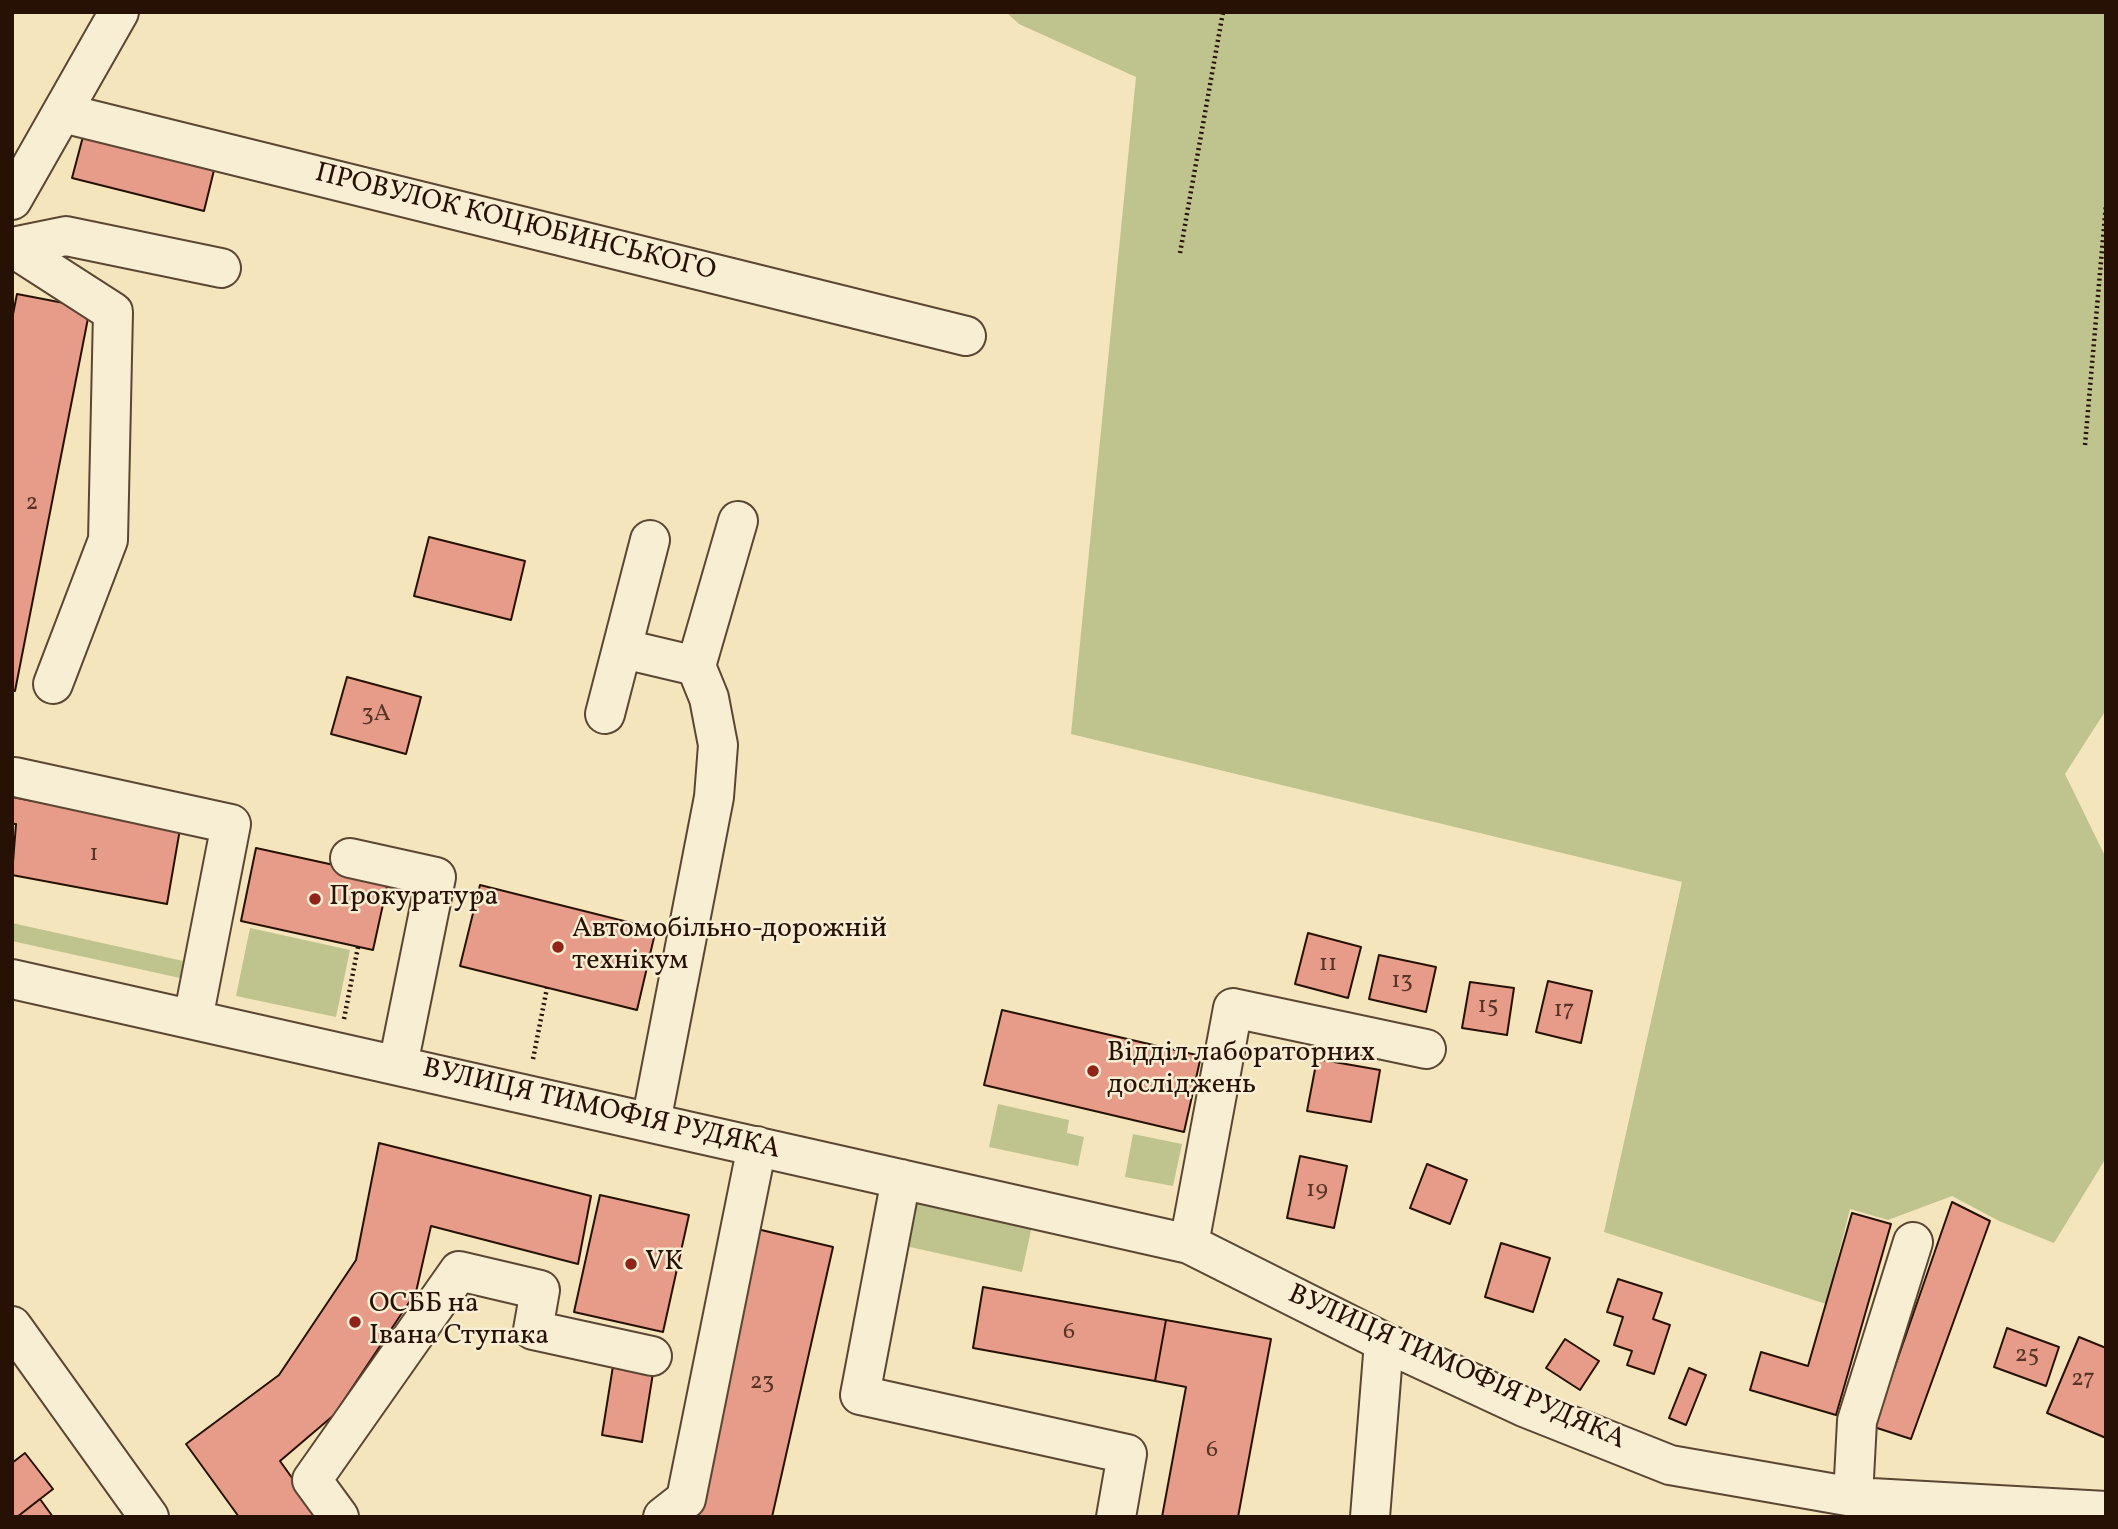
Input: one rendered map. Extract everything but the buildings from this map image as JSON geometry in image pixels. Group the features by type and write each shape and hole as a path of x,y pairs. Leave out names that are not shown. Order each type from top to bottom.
{"street":[{"path":"12,200 120,12"},
{"name":"ПРОВУЛОК КОЦЮБИНСЬКОГО","path":"63,113 967,336"},
{"path":"52,684 108,540 113,312 12,247 66,236 222,268"},
{"path":"651,1122 714,797 718,745 709,698 696,666 738,521"},
{"path":"605,714 624,649 650,540"},
{"path":"624,649 696,666"},
{"path":"15,777 231,824 193,1019"},
{"path":"350,858 436,877 398,1065"},
{"name":"ВУЛИЦЯ ТИМОФІЯ РУДЯКА","path":"12,979 1189,1244 1384,1342 1524,1407 1670,1465 1853,1497 1999,1512 2106,1511"},
{"path":"1189,1244 1233,1008 1426,1049"},
{"path":"663,1517 687,1499 758,1146"},
{"path":"901,1179 860,1395 1127,1454 1116,1517"},
{"path":"1853,1497 1857,1421 1913,1242"},
{"path":"339,1517 312,1480 459,1271 540,1290 533,1329 652,1356"},
{"path":"12,1326 149,1517"},
{"path":"1370,1517 1384,1342"}],"path":[{"path":"1180,253 1223,12"},
{"path":"2085,445 2106,204"},
{"path":"2100,268 2106,275"},
{"path":"343,1028 358,947"},
{"path":"531,1070 547,988"}],"green space":[{"path":"1006,12 2106,12 2106,710 2065,774 2106,858 2106,1158 2054,1243 1999,1221 1952,1196 1888,1220 1850,1209 1826,1304 1604,1232 1682,882 1071,734 1136,77 1019,24"},
{"path":"12,923 183,961 180,978 12,941"},
{"path":"250,928 350,950 336,1017 236,996"},
{"path":"998,1104 1069,1120 1067,1133 1084,1137 1078,1166 989,1147"},
{"path":"1133,1134 1182,1144 1173,1186 1125,1177"},
{"path":"912,1194 1033,1221 1022,1272 901,1245"}],"place":[{"name":"Прокуратура","path":"315,899"},
{"name":"Автомобільно-дорожній технікум","path":"558,947"},
{"name":"Відділ лабораторних досліджень","path":"1093,1071"},
{"name":"VK","path":"631,1264"},
{"name":"ОСББ на Івана Ступака","path":"355,1322"}]}
